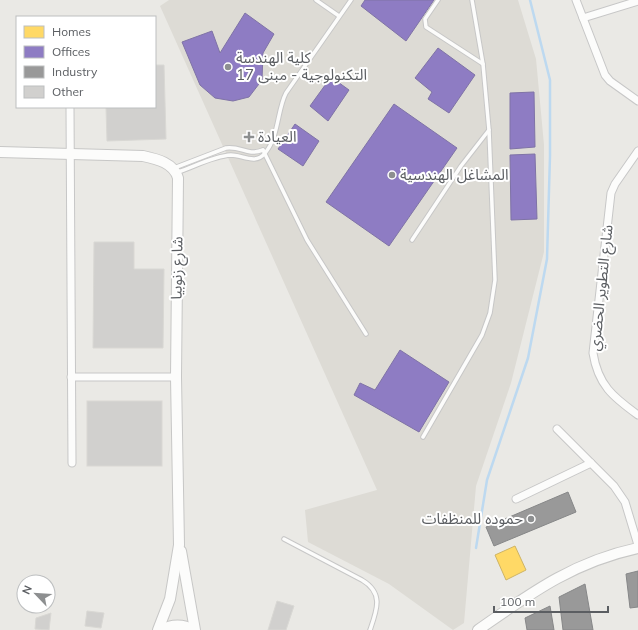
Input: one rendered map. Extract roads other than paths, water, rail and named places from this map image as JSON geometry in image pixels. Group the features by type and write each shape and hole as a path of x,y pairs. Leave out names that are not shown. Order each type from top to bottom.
{"street":[{"path":"576,0 605,75 610,81 638,102"},
{"path":"582,18 638,1"},
{"path":"70,108 72,463"},
{"name":"شارع التطوير الحضري","path":"638,151 614,184 610,198 593,353 595,365 605,386 611,394 638,415"},
{"path":"0,152 71,156 143,156 154,158 175,170"},
{"name":"شارع زنوبيا","path":"175,170 178,178 176,378 179,545 195,630"},
{"path":"71,377 176,378"},
{"path":"557,429 614,486 625,502 638,545"},
{"path":"516,499 590,463"},
{"name":"شارع زنوبيا","path":"158,630 170,599 179,545"},
{"path":"478,630 534,590 563,574 615,554 638,548"},
{"path":"161,630 171,626 180,625 195,630"}],"lane":[{"path":"316,0 339,16"},
{"path":"175,170 231,155 253,159 259,158 268,148 279,120 282,103 286,93 351,0"},
{"path":"438,0 428,13 425,23 426,27 483,64"},
{"path":"423,438 482,335 490,313 495,280 489,130 483,64 472,0"},
{"path":"412,240 461,166 489,130"},
{"path":"175,170 229,147 254,154 264,152"},
{"path":"229,147 231,155"},
{"path":"215,152 217,158"},
{"path":"264,152 307,240 366,334"},
{"path":"284,539 362,580 372,588 376,594 377,607 370,630"}],"waterway":[{"path":"476,548 487,480 528,358 547,259 550,156 550,80 530,0"}],"place":[{"name":"كلية الهندسة التكنولوجية - مبنى 17","path":"228,67"},
{"name":"العيادة","path":"249,137"},
{"name":"المشاغل الهندسية","path":"392,175"},
{"name":"حموده للمنظفات","path":"531,519"}]}
